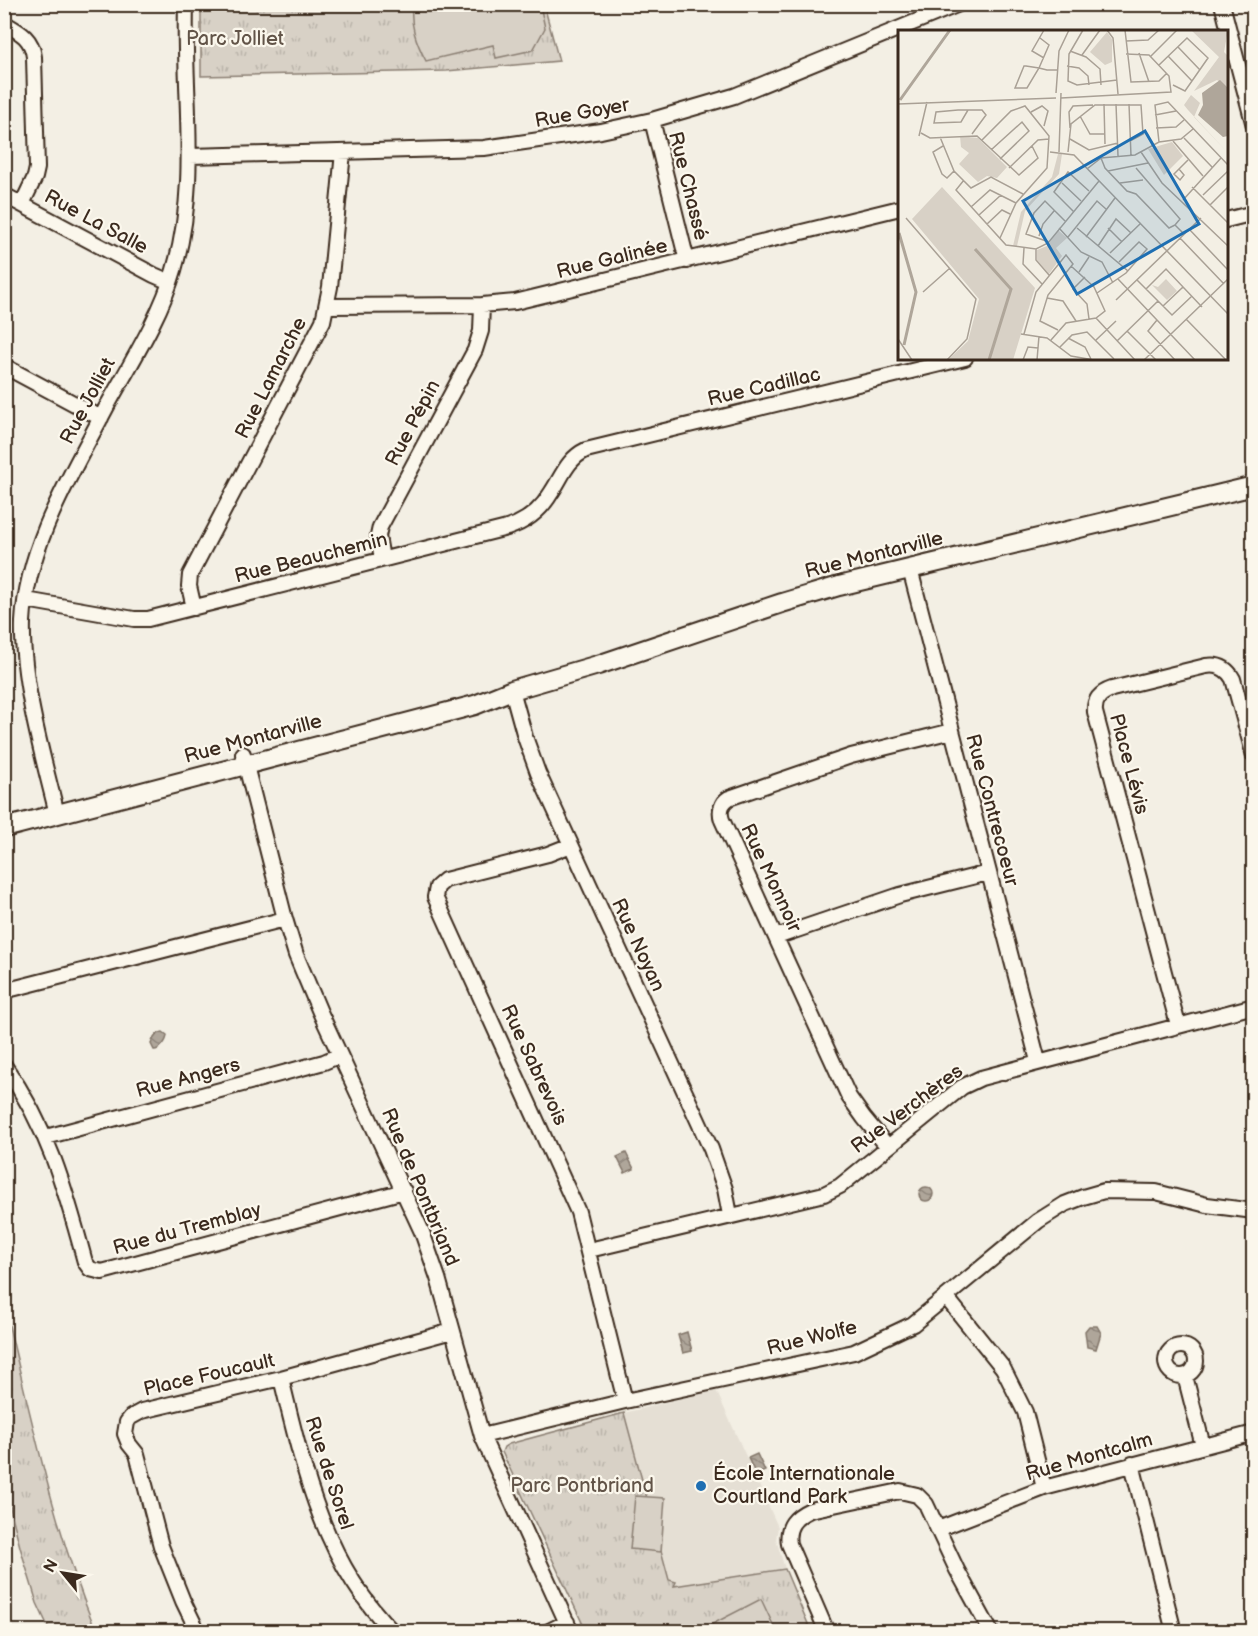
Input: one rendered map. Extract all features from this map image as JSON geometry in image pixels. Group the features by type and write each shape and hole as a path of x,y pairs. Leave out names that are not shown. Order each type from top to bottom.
{"street":[{"name":"Rue Jolliet","path":"56,808 27,672 23,632 26,600 33,568 50,518 156,315 170,282 185,222 189,184 186,4"},
{"name":"Rue Goyer","path":"190,156 484,148 574,135 652,120 734,96 802,70 922,11 959,4"},
{"path":"1222,4 1253,125"},
{"path":"4,24 26,36 33,48 34,57 37,168 22,204"},
{"name":"Rue Chassé","path":"652,120 687,261"},
{"name":"Rue Lamarche","path":"194,608 189,586 190,575 323,321 327,306 343,152"},
{"name":"Rue La Salle","path":"4,195 170,282"},
{"name":"Rue Galinée","path":"327,306 515,302 898,208"},
{"path":"1228,220 1254,213"},
{"name":"Rue Pépin","path":"382,560 378,536 380,527 475,350 481,331 482,304"},
{"name":"Rue Cadillac","path":"574,458 586,450 609,444 957,360"},
{"path":"4,366 101,418"},
{"name":"Rue Beauchemin","path":"26,600 138,619 153,618 382,560 517,525 544,503 567,465 574,458"},
{"name":"Rue Montarville","path":"4,828 56,808 245,759 465,697 512,690 598,665 798,598 1254,486"},
{"name":"Rue Contrecoeur","path":"910,569 1038,1061"},
{"name":"Place Lévis","path":"1178,1025 1095,712 1096,702 1102,693 1112,689 1206,666 1218,666 1226,669 1233,679 1254,756"},
{"name":"Rue Noyan","path":"512,690 535,765 711,1149 725,1189 730,1215"},
{"name":"Rue Monnoir","path":"888,1147 858,1112 849,1097 722,820 721,809 726,800 851,756 952,731"},
{"name":"Rue de Pontbriand","path":"245,759 285,920 296,955 404,1191 431,1256 482,1436 569,1627"},
{"name":"Rue Montarville","path":"4,815 56,808"},
{"name":"Rue Sabrevois","path":"571,845 548,854 448,878 439,884 435,897 578,1212 625,1401"},
{"path":"776,937 900,895 988,873"},
{"path":"4,991 285,920"},
{"name":"Rue Verchères","path":"589,1250 830,1191 840,1186 968,1083 1038,1061 1254,1006"},
{"name":"Rue Angers","path":"46,1137 324,1062 340,1055"},
{"name":"Rue du Tremblay","path":"4,1065 33,1109 46,1137 64,1186 85,1262 90,1269 98,1272 404,1191"},
{"name":"Rue Wolfe","path":"482,1436 625,1401 854,1352 913,1324 1038,1221 1065,1204 1083,1197 1104,1191 1156,1192 1208,1205 1254,1211"},
{"path":"946,1297 1003,1368 1025,1412 1044,1488"},
{"name":"Place Foucault","path":"198,1632 161,1546 137,1454 126,1439 125,1428 130,1417 136,1413 281,1378 452,1331"},
{"path":"1185,1376 1203,1446"},
{"name":"Rue de Sorel","path":"281,1378 306,1478 331,1543 362,1596 393,1632"},
{"name":"Rue Montcalm","path":"938,1529 1044,1488 1254,1433"},
{"path":"1132,1464 1174,1632"},
{"path":"827,1632 789,1544 787,1536 794,1520 810,1510 904,1491 924,1500 957,1570 991,1632"},
{"path":"547,1632 569,1627"}],"shaded area":[{"name":"École Internationale Courtland Park","path":"716,1390 778,1527 776,1539 785,1569 671,1587 624,1413"}],"green space":[{"name":"Parc Jolliet","path":"201,5 544,5 559,61 446,71 201,76"},
{"path":"412,5 540,5 545,28 533,50 496,58 493,45 426,61 414,34"},
{"path":"4,1305 55,1511 67,1552 96,1631 50,1631 37,1603 20,1547 5,1488"},
{"name":"Parc Pontbriand","path":"624,1413 669,1580 676,1582 674,1586 785,1569 811,1631 586,1631 502,1452 509,1444"},
{"path":"635,1496 665,1498 661,1552 630,1549"},
{"path":"761,1599 776,1631 699,1631"}],"water":[{"path":"163,1032 167,1035 166,1040 161,1047 154,1050 151,1044 153,1040"},
{"path":"626,1153 634,1169 625,1173 617,1157"},
{"path":"926,1187 931,1189 933,1194 931,1199 926,1201 921,1199 919,1194 921,1189"},
{"path":"1089,1326 1097,1326 1101,1333 1096,1349 1087,1347 1085,1331"},
{"path":"687,1332 692,1351 683,1353 678,1335"},
{"path":"757,1454 765,1471 756,1475 748,1458"}],"place":[{"name":"École Internationale Courtland Park","path":"701,1486"}]}
